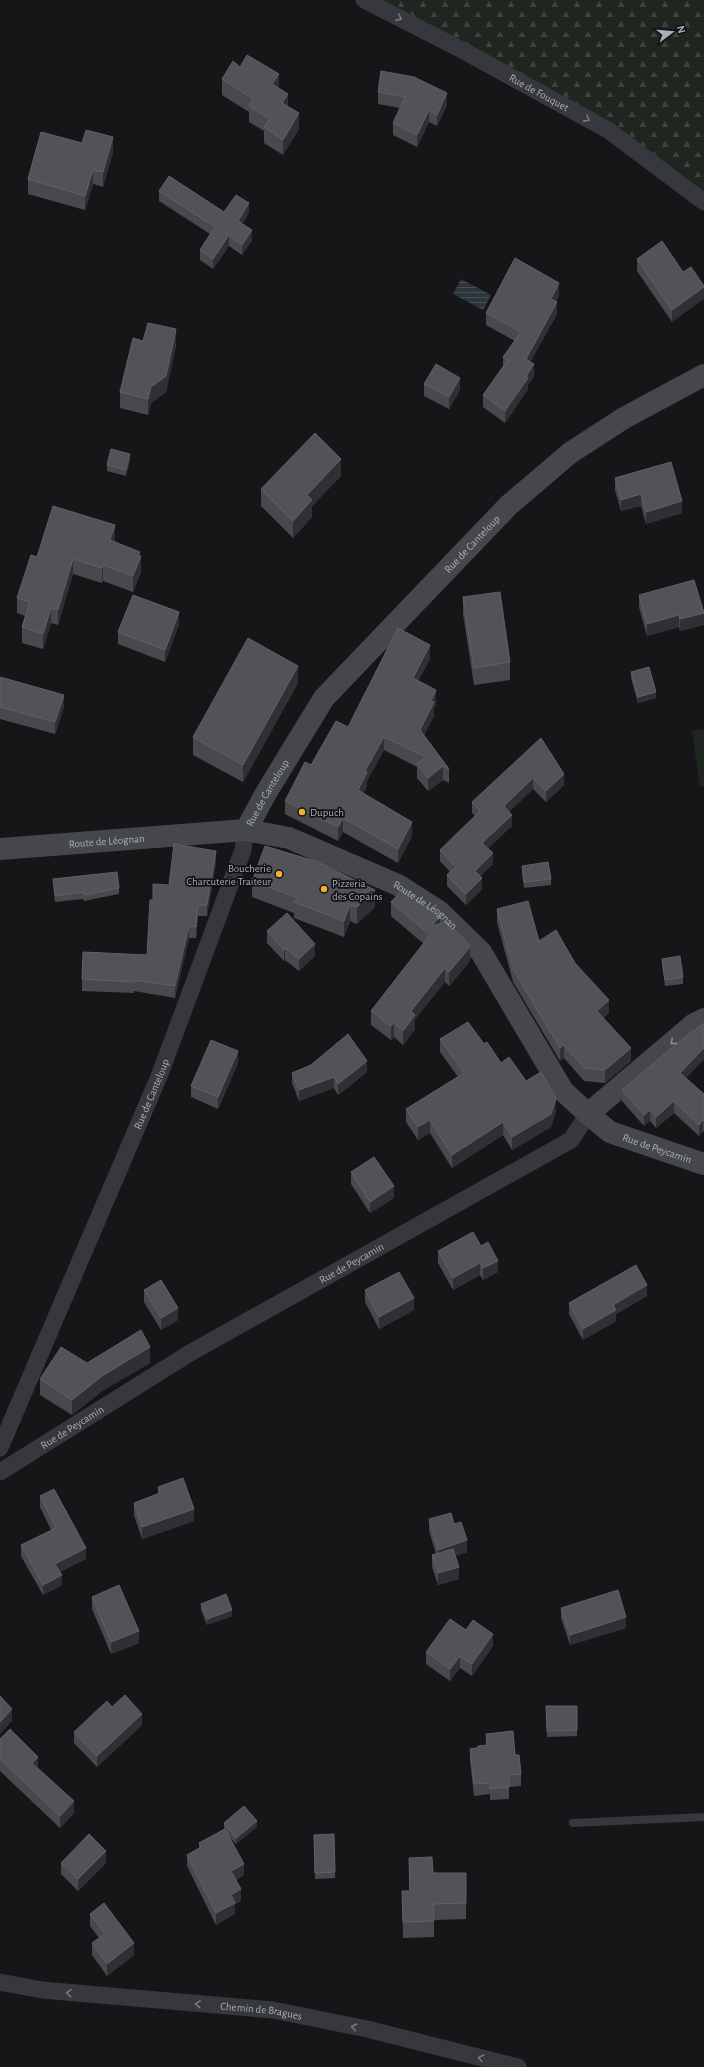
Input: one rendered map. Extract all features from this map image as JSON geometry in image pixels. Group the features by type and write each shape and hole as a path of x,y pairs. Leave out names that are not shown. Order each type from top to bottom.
{"street":[{"name":"Rue de Fouquet","path":"364,0 608,130 704,202"},
{"name":"Rue de Canteloup","path":"0,1448 160,1074 243,850 246,830 266,793 324,698 509,505 570,453 624,418 704,375"},
{"name":"Route de Léognan","path":"0,849 246,830 289,838 398,885 440,912 481,952 563,1091 588,1114"},
{"path":"588,1114 694,1024 704,1018"},
{"name":"Rue de Peycamin","path":"0,1472 190,1353 571,1140 588,1114 610,1132 704,1164"},
{"name":"Chemin de Bragues","path":"0,1982 50,1991 273,2010 367,2029 518,2067"}],"lane":[{"path":"573,1823 704,1817"}],"green space":[{"path":"364,0 704,0 704,202 608,130"},
{"path":"704,729 704,787 700,787 692,731"}],"shaded area":[{"path":"461,279 491,295 483,310 453,294"}],"building":[{"path":"247,55 279,74 272,84 288,94 282,103 299,113 283,140 264,127 270,119 249,106 253,99 222,79 233,61 240,67"},
{"path":"381,71 414,77 447,93 437,115 429,110 417,135 393,123 405,97 378,92"},
{"path":"86,130 113,137 103,172 93,170 85,196 28,179 41,132 82,143"},
{"path":"169,176 224,212 236,195 249,203 238,221 252,230 242,245 229,235 213,259 200,250 215,227 159,191"},
{"path":"662,241 683,272 691,267 704,286 672,310 637,259"},
{"path":"515,258 559,283 551,299 557,302 526,359 534,364 526,376 528,378 505,411 483,395 508,360 503,357 521,332 486,313"},
{"path":"148,323 176,329 166,376 151,387 148,399 120,392 133,338 143,341"},
{"path":"436,364 460,378 449,397 424,384"},
{"path":"315,433 341,459 307,495 312,500 293,521 261,489"},
{"path":"111,449 130,454 126,470 107,465"},
{"path":"671,462 682,501 646,512 641,494 621,500 615,478"},
{"path":"53,506 115,525 110,540 140,552 138,556 141,556 133,576 103,565 102,568 73,559 58,610 51,608 43,634 22,627 30,602 17,598 31,555 37,557"},
{"path":"694,580 704,613 680,619 679,615 647,624 639,595"},
{"path":"500,592 510,662 474,668 463,597"},
{"path":"133,595 179,612 165,650 118,632"},
{"path":"398,628 430,645 413,678 436,690 431,701 434,702 420,730 449,769 443,766 428,778 417,764 426,757 384,737 365,771 367,772 358,790 412,822 398,849 343,818 338,827 285,801 305,762 311,765 336,721 348,727"},
{"path":"248,638 298,666 243,765 193,737"},
{"path":"649,667 656,692 638,697 631,672"},
{"path":"0,677 64,695 55,722 0,707"},
{"path":"541,738 564,774 546,791 533,778 504,806 512,815 482,843 493,853 475,871 482,878 466,894 447,875 456,867 440,850 480,811 472,802"},
{"path":"174,844 216,851 207,905 198,905 196,927 189,926 175,986 134,980 134,982 82,979 83,952 147,955 150,900 153,900 153,884 169,885"},
{"path":"265,846 318,862 375,890 357,907 350,905 344,921 294,902 298,898 252,881"},
{"path":"548,862 551,879 524,882 522,866"},
{"path":"117,872 119,888 84,895 83,892 55,896 53,879"},
{"path":"403,889 440,917 431,926 446,922 466,941 470,947 449,972 445,968 411,1011 415,1015 403,1031 394,1023 391,1026 371,1011 430,935 391,902"},
{"path":"528,901 539,941 556,930 575,963 609,1000 597,1011 631,1048 605,1070 584,1068 564,1045 560,1048 513,969 497,909"},
{"path":"287,913 315,944 299,959 285,948 284,950 267,931"},
{"path":"680,956 683,977 665,980 662,959"},
{"path":"468,1022 484,1044 487,1042 501,1063 509,1057 526,1081 541,1072 556,1098 551,1114 512,1137 503,1122 452,1155 430,1120 418,1127 406,1109 464,1073 440,1039"},
{"path":"704,1023 704,1048 680,1073 704,1094 704,1121 703,1120 699,1125 674,1101 656,1117 650,1110 644,1115 622,1090 680,1041"},
{"path":"348,1034 367,1061 338,1084 334,1077 299,1090 292,1073 311,1065"},
{"path":"211,1040 238,1051 218,1097 191,1086"},
{"path":"374,1157 394,1186 370,1202 351,1172"},
{"path":"473,1232 481,1246 488,1242 498,1261 483,1268 480,1263 453,1278 438,1251"},
{"path":"636,1265 647,1285 613,1305 616,1310 583,1329 569,1303"},
{"path":"399,1272 414,1298 379,1317 365,1290"},
{"path":"161,1280 178,1308 161,1318 144,1290"},
{"path":"141,1330 150,1347 102,1376 72,1400 40,1379 61,1347 87,1363"},
{"path":"183,1478 194,1509 142,1527 134,1503 160,1493 158,1487"},
{"path":"54,1489 86,1548 55,1564 62,1575 43,1585 21,1545 56,1528 40,1496"},
{"path":"451,1513 454,1524 461,1522 467,1540 438,1550 429,1519"},
{"path":"453,1549 459,1567 438,1573 432,1555"},
{"path":"119,1585 139,1631 111,1642 92,1597"},
{"path":"618,1590 626,1617 570,1635 561,1608"},
{"path":"226,1594 232,1610 207,1619 201,1604"},
{"path":"450,1619 466,1630 473,1620 493,1634 472,1664 460,1656 450,1669 426,1652"},
{"path":"125,1695 142,1714 97,1756 74,1732 107,1701 112,1707"},
{"path":"0,1696 12,1709 0,1722"},
{"path":"546,1706 577,1706 577,1730 547,1731"},
{"path":"10,1729 38,1757 32,1763 74,1801 60,1816 0,1759 0,1739"},
{"path":"513,1731 515,1755 519,1755 521,1774 509,1775 509,1787 490,1789 490,1783 474,1784 470,1749 487,1745 486,1734"},
{"path":"244,1806 257,1821 236,1838 224,1823"},
{"path":"225,1829 244,1864 231,1871 241,1889 231,1895 235,1903 216,1913 187,1855 201,1847 199,1843"},
{"path":"89,1834 106,1851 78,1879 61,1863"},
{"path":"334,1834 335,1872 315,1873 314,1835"},
{"path":"432,1857 433,1873 466,1873 466,1903 433,1904 434,1921 403,1922 402,1891 410,1891 409,1858"},
{"path":"104,1903 134,1943 107,1964 92,1943 105,1934 90,1914"}],"place":[{"name":"Dupuch","path":"302,812"},
{"name":"Boucherie Charcuterie Traiteur","path":"279,874"},
{"name":"Pizzeria des Copains","path":"324,889"}]}
